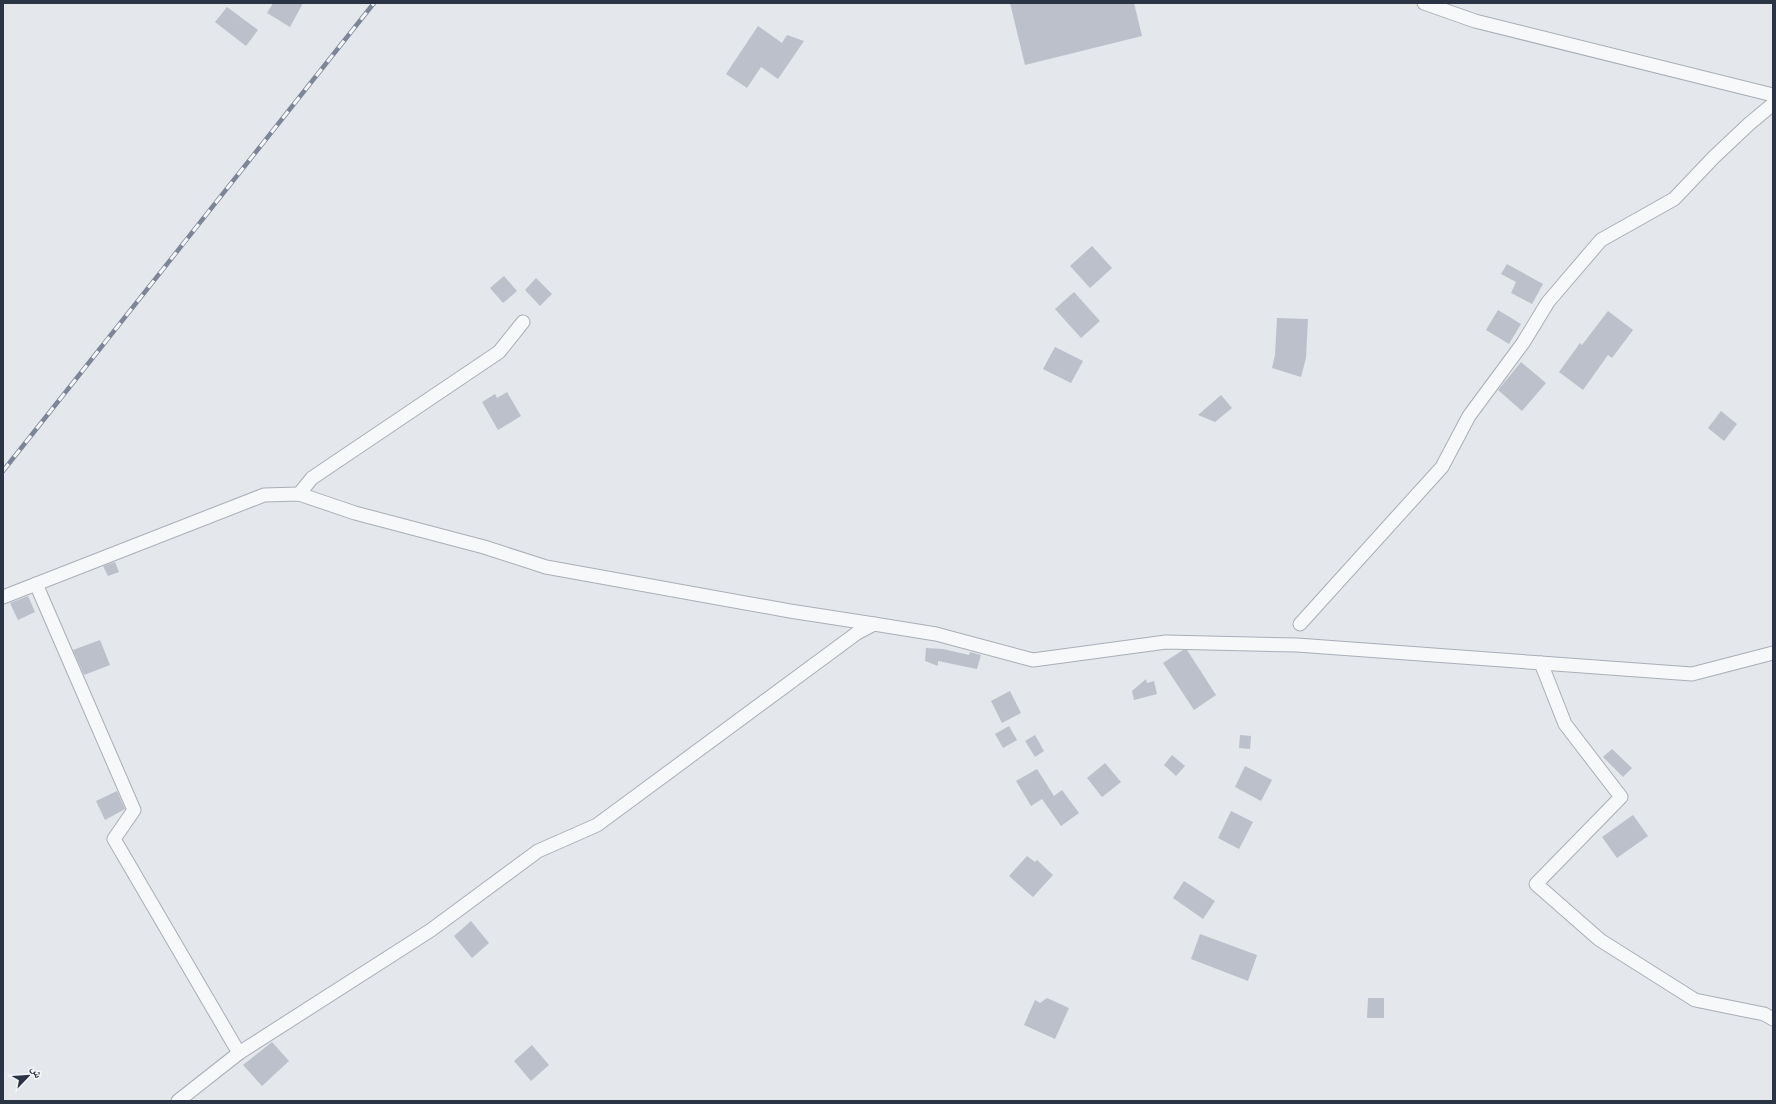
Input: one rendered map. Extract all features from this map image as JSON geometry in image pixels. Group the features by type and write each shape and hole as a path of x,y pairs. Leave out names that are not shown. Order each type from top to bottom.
{"street":[{"path":"1424,3 1475,21 1773,95"},
{"path":"1300,624 1442,467 1469,416 1523,343 1548,302 1601,240 1674,199 1749,124 1773,104"},
{"path":"299,494 312,478 499,352 523,322"},
{"path":"3,597 264,495 299,494 355,513 484,547 546,568 790,611 936,634 1033,660 1166,642 1297,645 1692,674 1773,653"},
{"path":"36,584 134,810 114,839 239,1053"},
{"path":"178,1101 239,1053 432,930 538,852 598,825 857,633 874,624"},
{"path":"1541,662 1565,724 1621,797 1536,884 1600,940 1696,1000 1764,1014 1773,1019"}],"building":[{"path":"273,3 303,3 290,27 267,13"},
{"path":"1010,3 1134,3 1142,36 1025,65"},
{"path":"227,7 258,30 246,46 215,22"},
{"path":"758,26 782,43 787,35 804,41 778,79 761,67 747,88 726,74"},
{"path":"1092,246 1112,268 1090,288 1070,266"},
{"path":"1507,264 1543,284 1532,304 1511,293 1516,282 1501,274"},
{"path":"504,276 517,291 503,303 490,288"},
{"path":"536,278 552,294 540,306 525,290"},
{"path":"1074,292 1100,321 1081,338 1055,309"},
{"path":"1498,310 1521,324 1509,344 1486,330"},
{"path":"1608,311 1633,330 1612,358 1608,355 1583,390 1559,372 1580,343 1582,345"},
{"path":"1277,318 1308,319 1306,358 1301,377 1272,368 1275,355"},
{"path":"1055,347 1083,361 1071,383 1043,369"},
{"path":"1521,362 1546,383 1522,411 1498,390"},
{"path":"507,392 521,416 498,430 482,402 495,394 497,398"},
{"path":"1221,395 1232,408 1215,422 1198,415"},
{"path":"1721,411 1737,424 1724,441 1708,428"},
{"path":"115,562 119,572 108,576 103,566"},
{"path":"28,596 35,612 18,620 10,603"},
{"path":"100,640 110,665 84,675 73,650"},
{"path":"926,648 943,649 969,655 970,652 981,655 977,669 938,661 938,666 925,661"},
{"path":"1183,650 1187,650 1216,695 1194,710 1163,663"},
{"path":"1146,679 1147,683 1154,681 1157,694 1134,700 1132,691"},
{"path":"1010,691 1021,713 1002,723 991,701"},
{"path":"1009,726 1017,740 1003,748 995,734"},
{"path":"1035,735 1044,751 1035,757 1025,741"},
{"path":"1240,735 1251,736 1250,749 1239,748"},
{"path":"1612,749 1632,768 1623,777 1603,757"},
{"path":"1172,755 1185,766 1176,776 1164,765"},
{"path":"1105,763 1121,782 1102,797 1087,778"},
{"path":"1245,766 1272,780 1261,801 1235,787"},
{"path":"1037,769 1054,796 1062,790 1079,813 1061,826 1042,799 1031,806 1016,781"},
{"path":"117,791 125,809 105,820 96,801"},
{"path":"1231,811 1253,822 1239,849 1218,838"},
{"path":"1633,815 1648,836 1617,858 1602,837"},
{"path":"1027,856 1035,862 1037,860 1053,875 1033,897 1009,876"},
{"path":"1184,881 1215,901 1203,919 1173,898"},
{"path":"471,921 489,943 472,958 454,936"},
{"path":"1200,934 1257,955 1248,981 1191,959"},
{"path":"1047,998 1069,1008 1055,1039 1024,1025 1035,1000 1040,1003"},
{"path":"1368,998 1384,998 1384,1018 1367,1018"},
{"path":"272,1042 289,1061 262,1086 243,1065"},
{"path":"532,1045 549,1065 531,1081 514,1061"}],"railway":[{"path":"3,471 374,3"}]}
